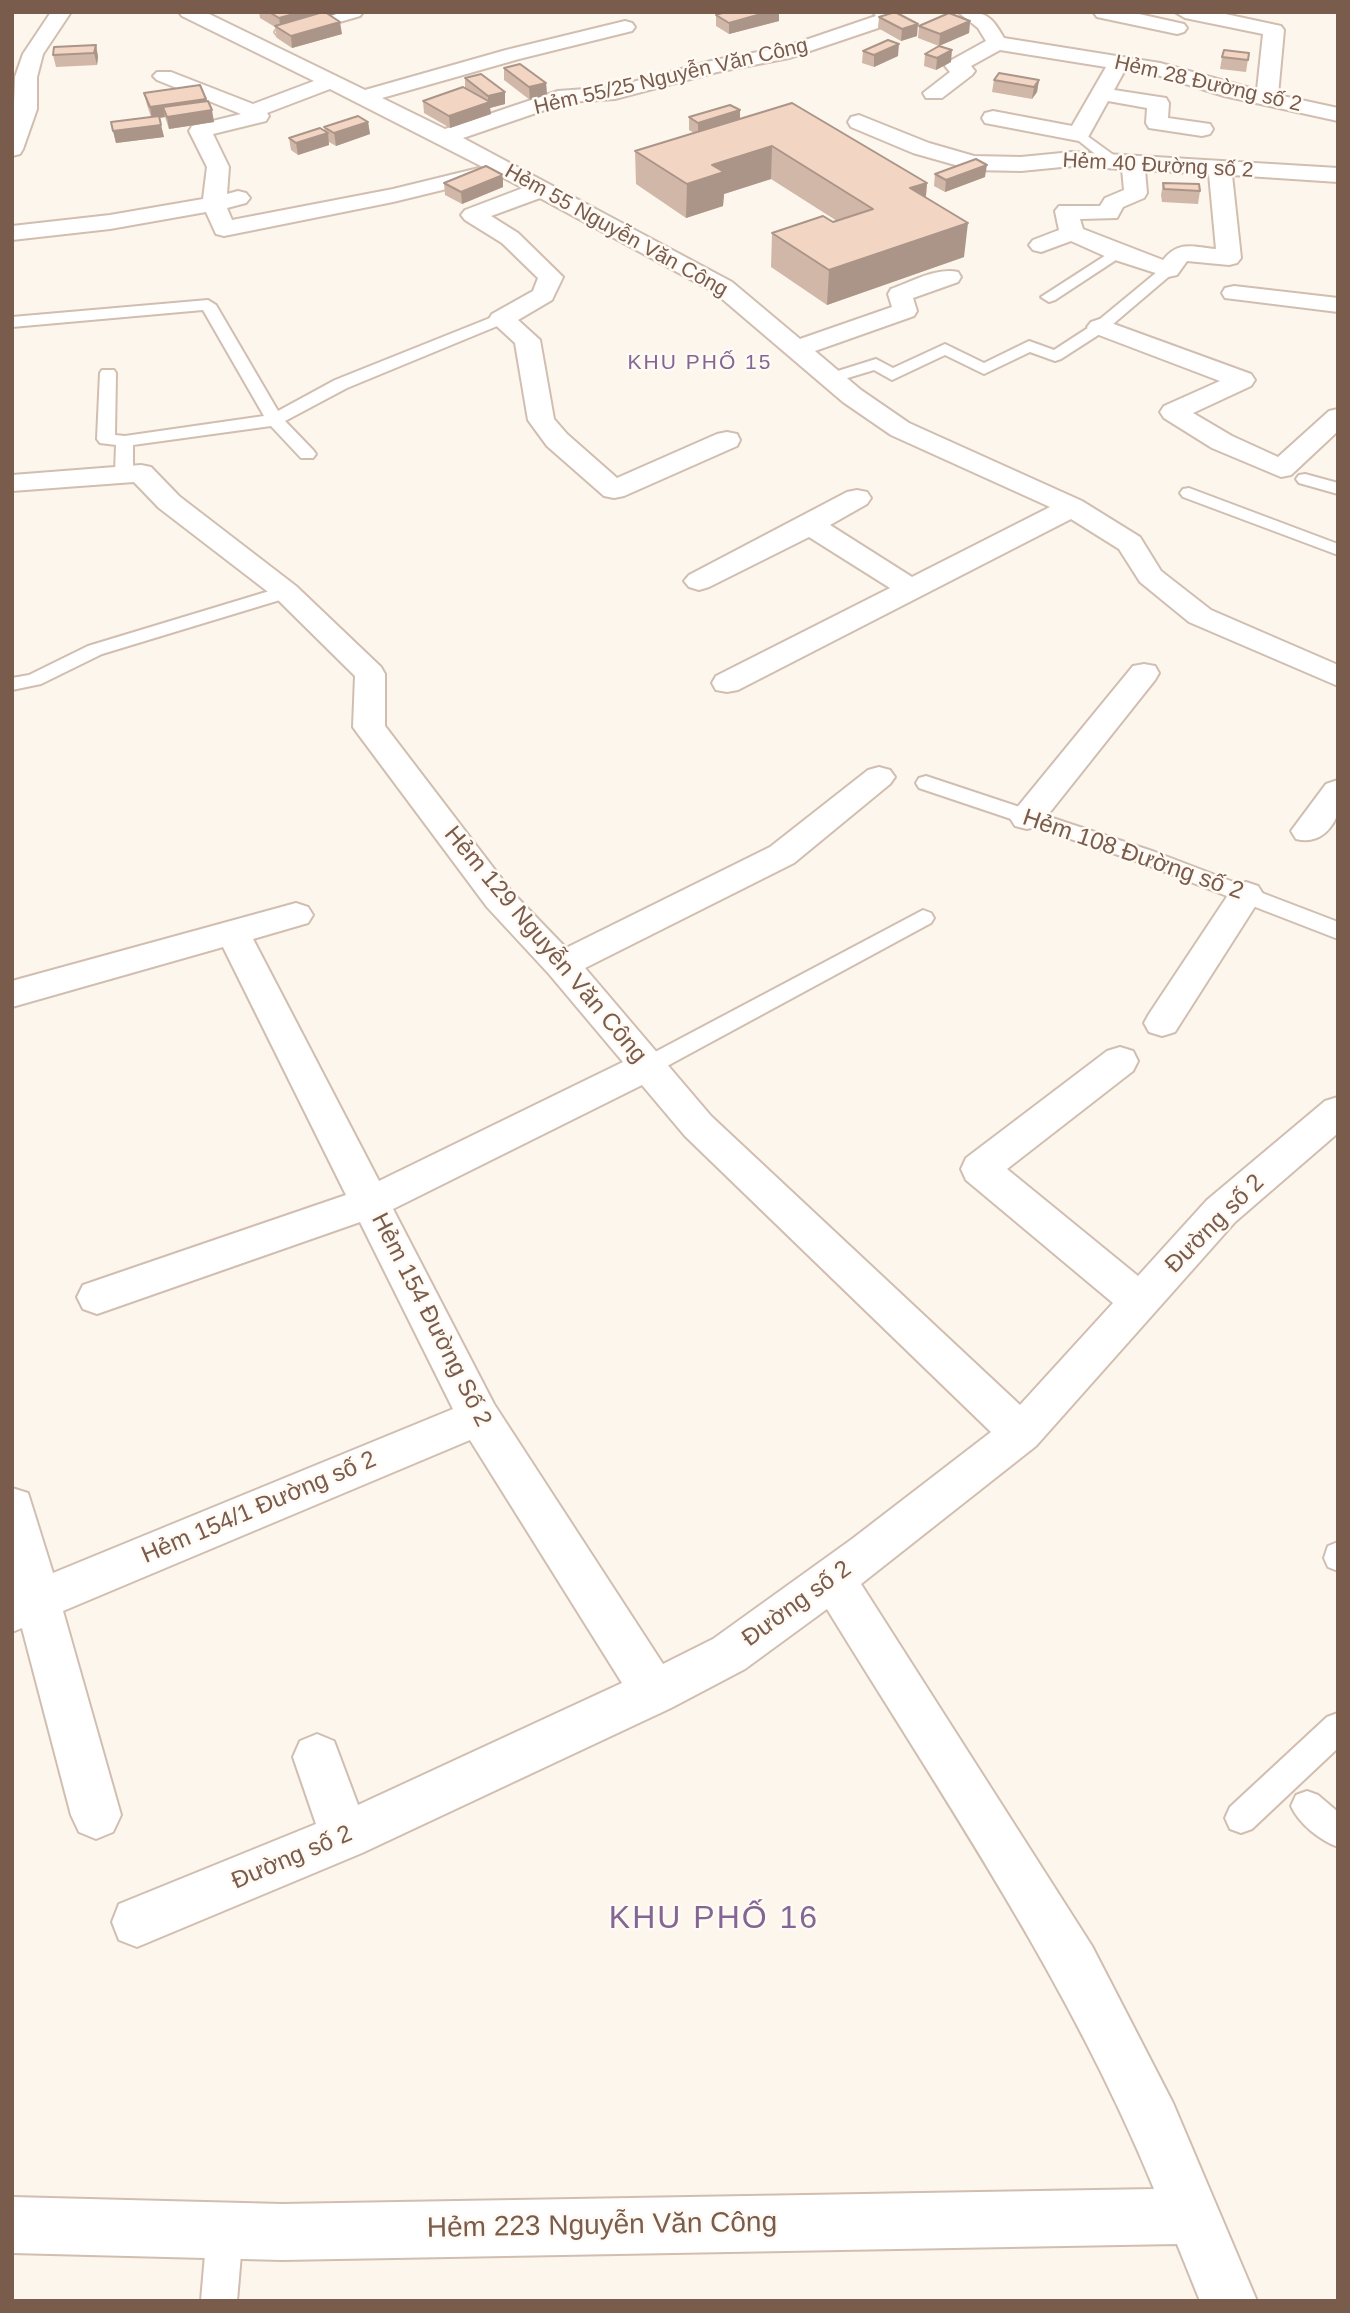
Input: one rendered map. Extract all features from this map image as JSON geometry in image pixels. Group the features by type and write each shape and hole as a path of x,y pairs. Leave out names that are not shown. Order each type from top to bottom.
{"street":[{"path":"12,149 26,109 26,77 33,54 61,12"},
{"name":"Hẻm 55 Nguyễn Văn Công","path":"189,12 444,137 723,286 831,377 900,429 1072,507 1130,543 1150,576 1200,616 1338,677"},
{"path":"249,42 353,12"},
{"name":"Hẻm 55/25 Nguyễn Văn Công","path":"444,137 566,96 615,93 715,66 789,52 889,18 884,12"},
{"path":"934,93 965,71 955,66 997,43 986,23 968,12"},
{"path":"1104,13 1179,23 1274,30 1266,99"},
{"path":"363,97 513,54 625,27"},
{"name":"Hẻm 28 Đường số 2","path":"997,43 1160,69 1266,99 1338,115"},
{"path":"993,118 1079,134 1119,62"},
{"path":"164,76 253,111 258,116 200,131 218,167 214,204 224,229 427,190 503,168"},
{"path":"253,111 331,82"},
{"path":"1101,94 1158,103 1157,123 1202,129"},
{"name":"Hẻm 40 Đường số 2","path":"859,122 921,148 973,163 1021,164 1072,159 1338,176"},
{"path":"1072,233 1067,211 1109,213 1113,203 1136,193 1124,162"},
{"path":"1041,245 1072,233 1117,253 1168,270 1181,253 1229,258 1220,168"},
{"path":"542,189 473,215 510,238 551,277 543,295 501,319 527,340 541,420 557,440 614,490 727,440"},
{"path":"12,233 110,222 214,204"},
{"path":"797,349 905,311 901,295 949,277"},
{"path":"1234,293 1338,305"},
{"path":"1100,327 1242,380 1173,412 1222,442 1281,469 1338,417"},
{"name":"Hẻm 129 Nguyễn Văn Công","path":"12,483 125,457 169,502 286,592 370,674 369,727 499,899 562,965 698,1126 1021,1433"},
{"path":"699,581 857,498"},
{"path":"727,683 1072,507"},
{"path":"810,525 910,588"},
{"path":"1027,818 1144,673"},
{"path":"562,965 782,855 879,777"},
{"path":"1308,831 1338,791"},
{"path":"1162,1023 1247,894"},
{"path":"12,994 296,915"},
{"name":"Hẻm 154 Đường Số 2","path":"233,933 479,1417 653,1692"},
{"path":"1120,1061 980,1169 1140,1301"},
{"path":"97,1297 370,1202 648,1066"},
{"name":"Đường số 2","path":"137,1922 345,1836 729,1654 833,1579 1021,1433 1221,1211 1338,1111"},
{"name":"Hẻm 154/1 Đường số 2","path":"25,1605 479,1417"},
{"path":"12,1507 25,1605 96,1815"},
{"path":"833,1579 1074,1964 1154,2122 1228,2301"},
{"path":"317,1757 345,1836"},
{"name":"Hẻm 223 Nguyễn Văn Công","path":"12,2225 225,2231 1192,2216"}],"lane":[{"path":"1079,134 1124,162"},
{"path":"1049,297 1117,253"},
{"path":"831,377 876,364 892,375 945,349 984,369 1029,346 1055,356 1100,327 1168,270"},
{"path":"12,323 208,305 275,420 307,454"},
{"path":"108,373 106,439 125,457 275,420 341,384 501,319"},
{"path":"1305,479 1338,489"},
{"path":"1189,493 1338,550"},
{"path":"12,684 34,680 95,650 286,592"},
{"name":"Hẻm 108 Đường số 2","path":"926,783 1147,857 1338,931"},
{"path":"648,1066 923,918"},
{"path":"1241,1818 1338,1727"},
{"path":"1307,1806 1338,1832"},
{"path":"219,2301 225,2231"}],"building":[{"path":"269,12 301,12 279,18"},
{"path":"323,12 340,22 291,36 275,26"},
{"path":"725,12 768,12 729,23 716,15"},
{"path":"895,12 918,24 902,29 879,17"},
{"path":"949,13 970,21 940,34 919,26"},
{"path":"888,40 899,44 874,55 863,51"},
{"path":"96,45 94,53 53,55 54,47"},
{"path":"939,46 952,50 937,58 925,54"},
{"path":"1224,50 1249,53 1248,60 1222,57"},
{"path":"520,64 546,83 529,87 504,68"},
{"path":"999,73 1039,80 1034,87 994,80"},
{"path":"481,74 505,92 488,96 465,78"},
{"path":"200,85 206,99 150,107 144,93"},
{"path":"463,87 490,102 449,116 423,101"},
{"path":"208,101 212,110 167,117 163,107"},
{"path":"792,103 927,183 910,188 968,223 829,270 772,233 823,216 833,222 873,209 772,146 712,165 724,172 687,184 635,151"},
{"path":"730,105 740,110 698,123 689,117"},
{"path":"159,116 161,125 113,131 111,122"},
{"path":"358,116 368,122 334,133 324,127"},
{"path":"320,128 328,133 296,143 289,138"},
{"path":"976,159 987,165 946,180 935,174"},
{"path":"486,166 503,175 461,192 444,183"},
{"path":"1163,183 1199,184 1200,191 1164,189"}],"district":[{"name":"KHU PHỐ 15","path":"700,363"},
{"name":"KHU PHỐ 16","path":"714,1919"}]}
